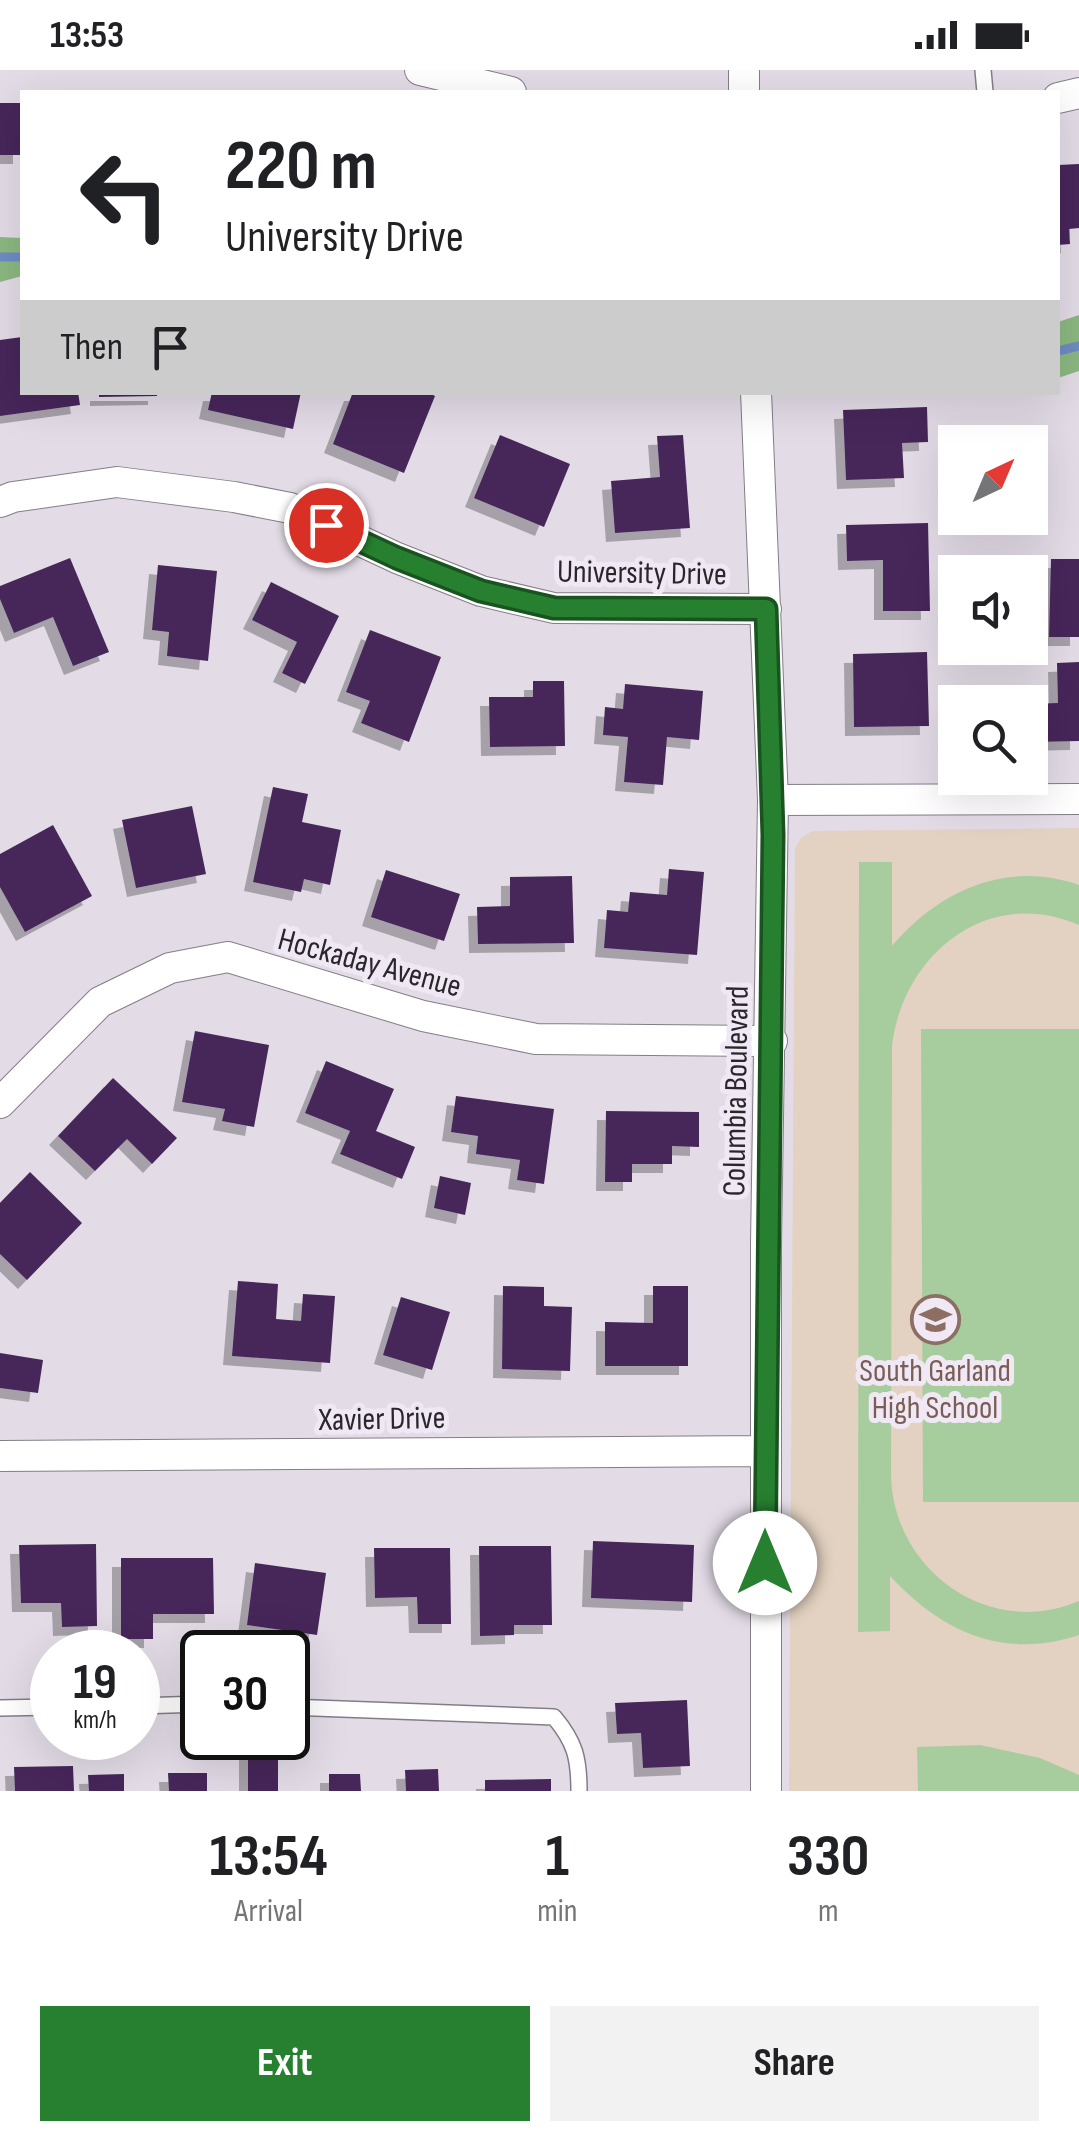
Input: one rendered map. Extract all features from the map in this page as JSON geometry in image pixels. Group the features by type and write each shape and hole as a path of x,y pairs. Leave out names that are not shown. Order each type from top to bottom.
{"street":[{"path":"420,70 504,90"},
{"name":"Columbia Boulevard","path":"756,395 773,800 766,1245 766,1791"},
{"name":"University Drive","path":"0,502 117,482 234,497 290,508 397,558 481,591 554,608 766,609"},
{"path":"773,800 1079,799"},
{"name":"Hockaday Avenue","path":"0,1103 100,1002 170,968 228,957 423,1016 536,1039 772,1041"},
{"name":"Xavier Drive","path":"0,1456 766,1451"}],"lane":[{"path":"0,1708 30,1707"},
{"path":"310,1707 554,1717 572,1738 578,1791"}],"shaded area":[{"name":"South Garland High School","path":"1079,828 1079,1791 789,1791 795,848 812,831"}],"green space":[{"path":"0,237 20,238 20,277 0,282"},
{"path":"1079,315 1079,371 1060,377 1060,321"},
{"path":"859,862 892,862 892,946 931,909 976,885 1026,876 1079,885 1079,925 1045,915 1013,914 983,921 956,936 932,957 913,983 899,1013 892,1046 891,1474 896,1508 908,1539 927,1566 951,1588 980,1603 1011,1611 1045,1611 1079,1601 1079,1635 1025,1644 976,1636 931,1612 890,1576 890,1631 858,1632"},
{"path":"921,1029 1079,1029 1079,1502 923,1502"},
{"path":"980,1745 1040,1758 1079,1775 1079,1791 918,1791 917,1747"}],"building":[{"path":"0,103 20,103 20,155 0,155"},
{"path":"1079,164 1079,228 1069,229 1070,244 1060,245 1060,165"},
{"path":"20,337 20,395 78,395 80,405 0,416 0,340"},
{"path":"99,395 157,395 157,396"},
{"path":"211,395 300,395 293,429 208,410"},
{"path":"352,395 435,396 404,473 333,444"},
{"path":"927,407 928,442 902,443 904,478 846,480 843,410"},
{"path":"500,435 570,464 544,527 474,498"},
{"path":"683,435 690,528 615,533 611,481 660,477 657,436"},
{"path":"928,523 930,611 883,611 883,560 847,561 846,525"},
{"path":"70,558 109,652 73,666 53,617 14,633 0,599 0,586"},
{"path":"1051,559 1079,559 1079,637 1049,637"},
{"path":"158,565 217,571 208,661 167,656 169,632 152,630"},
{"path":"271,582 339,616 305,684 282,673 297,642 252,620"},
{"path":"370,630 441,657 409,742 361,723 370,701 346,692"},
{"path":"927,652 929,726 854,727 853,654"},
{"path":"1079,662 1079,741 1048,742 1048,703 1058,703 1057,663"},
{"path":"533,681 564,681 565,746 490,747 489,697 533,697"},
{"path":"625,684 703,691 699,740 667,737 663,785 624,782 628,737 603,735 605,707 623,709"},
{"path":"273,787 308,794 302,822 341,830 330,885 304,879 301,892 253,882"},
{"path":"192,806 206,874 136,888 122,820"},
{"path":"53,825 92,896 25,932 0,887 0,854"},
{"path":"669,869 704,872 697,955 604,948 607,910 628,912 630,892 667,895"},
{"path":"386,870 460,894 444,941 371,917"},
{"path":"572,876 574,943 478,944 477,907 510,906 510,877"},
{"path":"195,1031 269,1045 254,1127 222,1121 225,1109 182,1102"},
{"path":"326,1061 394,1089 376,1131 415,1147 402,1179 340,1154 350,1131 305,1113"},
{"path":"113,1078 177,1138 152,1164 127,1139 95,1171 58,1136"},
{"path":"456,1096 554,1109 544,1184 517,1180 520,1160 476,1154 478,1136 451,1132"},
{"path":"606,1111 699,1112 699,1147 672,1146 672,1164 632,1164 632,1182 605,1182"},
{"path":"30,1172 82,1223 27,1280 0,1254 0,1203"},
{"path":"440,1176 471,1183 465,1215 434,1208"},
{"path":"238,1281 278,1284 276,1319 301,1321 303,1294 335,1296 330,1363 232,1356"},
{"path":"503,1286 544,1287 544,1306 572,1307 570,1371 502,1369"},
{"path":"653,1286 688,1286 688,1366 605,1366 605,1322 653,1323"},
{"path":"401,1297 450,1312 432,1370 383,1355"},
{"path":"0,1353 43,1360 38,1393 0,1388"},
{"path":"593,1541 694,1545 692,1602 591,1598"},
{"path":"96,1544 97,1626 62,1627 61,1603 21,1603 19,1545"},
{"path":"479,1546 551,1546 552,1625 514,1625 514,1635 480,1636"},
{"path":"374,1548 450,1548 451,1624 418,1624 417,1597 375,1598"},
{"path":"121,1558 213,1558 214,1614 153,1614 153,1630 121,1630"},
{"path":"255,1563 326,1573 317,1635 310,1634 310,1630 247,1625"},
{"path":"687,1700 690,1766 643,1768 641,1733 617,1734 615,1703"},
{"path":"248,1760 278,1760 278,1791 248,1791"},
{"path":"73,1766 74,1791 15,1791 14,1767"},
{"path":"438,1769 439,1791 406,1791 405,1770"},
{"path":"168,1773 207,1773 207,1791 169,1791"},
{"path":"124,1774 124,1791 89,1791 88,1775"},
{"path":"329,1774 360,1774 361,1791 329,1791"},
{"path":"551,1779 551,1791 485,1791 485,1780"}],"waterway":[{"path":"0,257 20,257"},
{"path":"1060,351 1079,346"}],"place":[{"name":"South Garland High School","path":"935,1320"}],"route":[{"path":"326,525 481,591 554,608 766,609 773,835 765,1563"}]}
